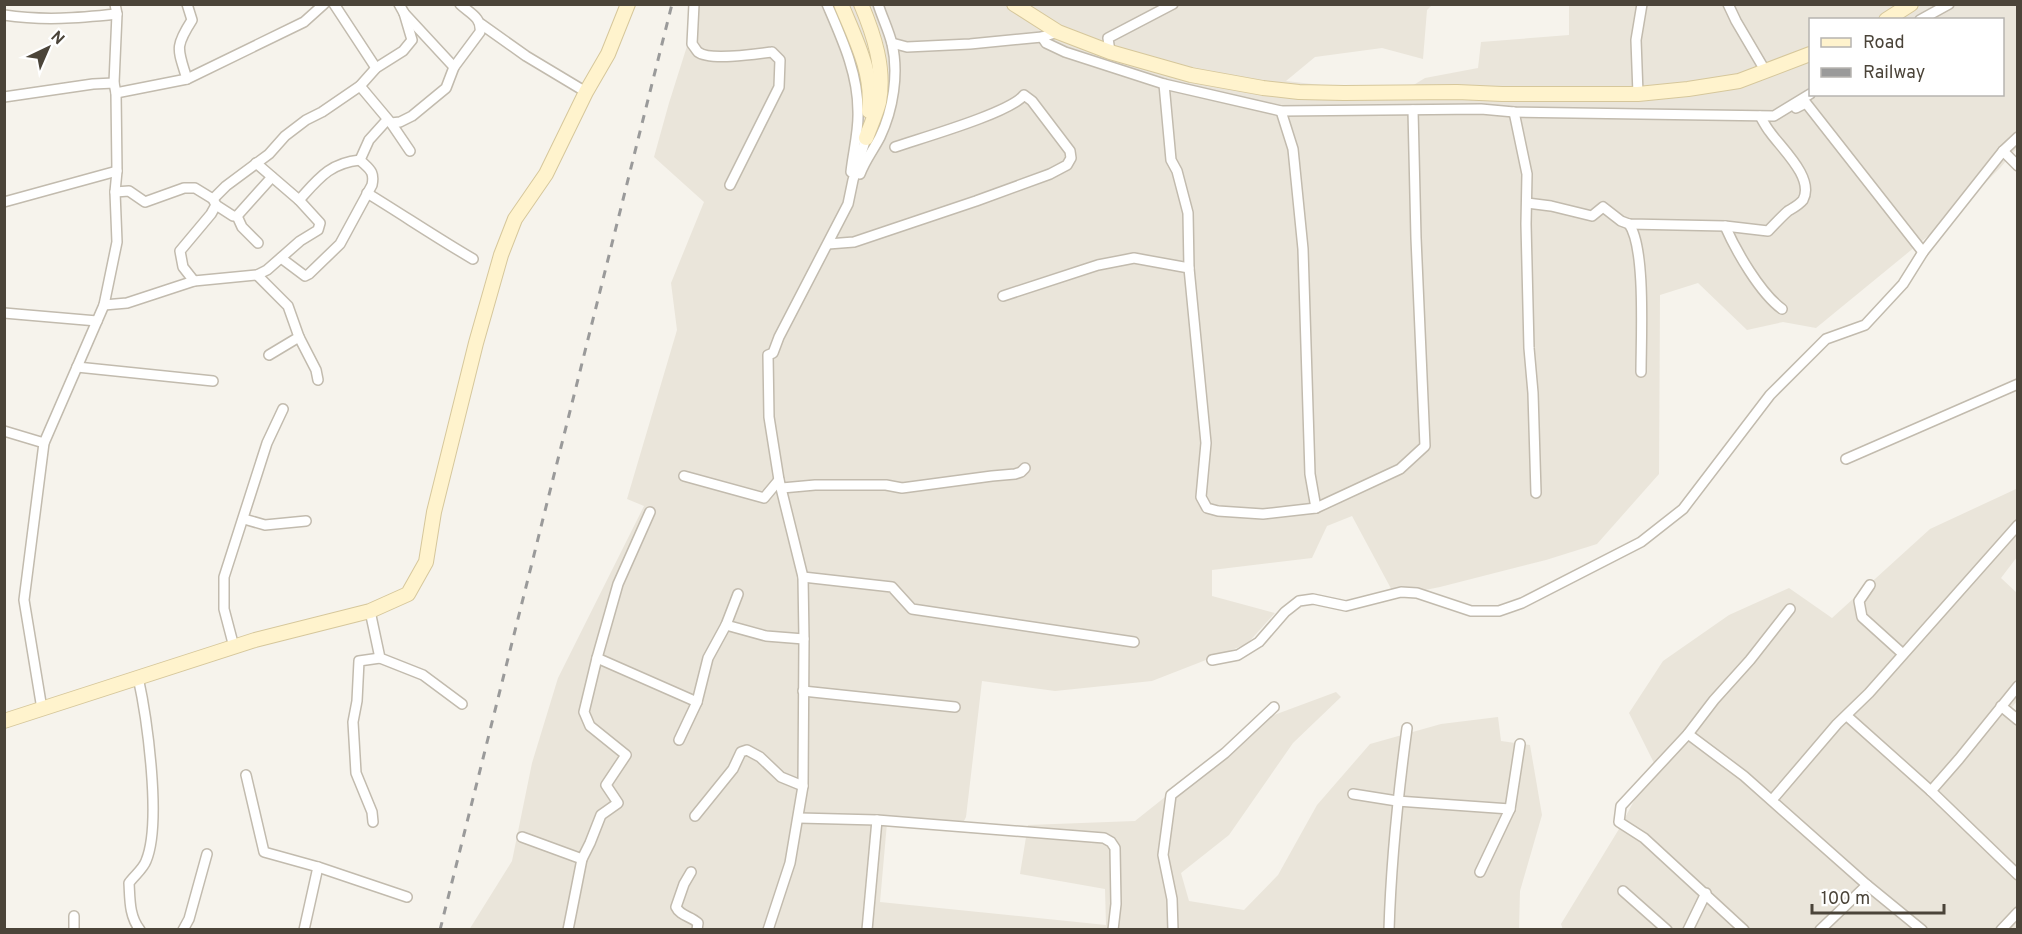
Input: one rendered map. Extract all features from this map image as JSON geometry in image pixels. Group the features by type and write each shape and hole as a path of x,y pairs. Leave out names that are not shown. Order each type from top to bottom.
{"main road":[{"path":"4,721 255,640 370,611 408,594 426,561 434,512 476,343 501,255 515,219 546,174 586,92 608,54 628,4"},
{"path":"841,4 860,50 869,82 870,103 866,138"},
{"path":"861,4 875,39 880,74 879,102 866,138"},
{"path":"1014,4 1058,32 1110,52 1191,75 1299,92 1638,94 1730,83 1766,72 1809,54"},
{"path":"1889,18 1911,4"}],"street":[{"path":"187,4 192,20 180,40 179,49 187,79"},
{"path":"4,97 93,84 115,88 187,79 304,22 324,4"},
{"path":"334,4 376,68"},
{"path":"460,4 481,24 526,56 586,92"},
{"path":"694,4 692,44 699,52 706,56 772,52 780,60 779,87 730,185"},
{"path":"827,4 849,57 857,88 859,114 848,204"},
{"path":"768,930 787,878 804,786 804,639 803,577 781,484 769,417 768,355 773,353 848,204 864,164 881,135 891,105 895,66 892,43 878,4"},
{"path":"1110,52 1108,38 1160,7 1173,4"},
{"path":"1638,94 1636,40 1642,4"},
{"path":"1728,4 1766,72"},
{"path":"1924,18 1949,4"},
{"path":"4,15 35,19 75,18 116,9 117,242 104,305 44,443 24,600 42,709"},
{"path":"194,281 183,267 180,251 211,214 215,202 226,186 269,154 285,136 360,86 376,68 403,51 412,40 401,9"},
{"path":"401,9 454,68"},
{"path":"360,160 369,140 389,121 400,122 412,116 446,88 454,68 480,32 481,24"},
{"path":"892,43 907,47 959,45 1042,37 1058,32"},
{"path":"1042,37 1046,43 1065,52 1164,84 1281,111 1481,109 1514,112 1774,116 1806,104 1923,252"},
{"path":"1164,84 1171,160 1177,171 1188,213 1189,268 1206,443 1201,497 1207,508 1218,511 1263,514 1316,508 1400,469 1425,446 1413,110"},
{"path":"360,86 411,151"},
{"path":"828,244 854,242 976,201 1050,174 1067,165 1071,158 1070,151 1032,101 1024,95 1010,105 895,147"},
{"path":"1774,116 1809,95"},
{"path":"1281,111 1293,149 1303,249 1310,474 1316,508"},
{"path":"1514,112 1527,174 1529,348 1533,393 1536,494"},
{"path":"1527,203 1592,216 1603,207 1621,221 1634,226 1725,226 1768,231 1787,212 1799,204 1804,197 1805,187 1791,156 1770,133 1760,116"},
{"path":"1212,660 1238,655 1258,642 1285,612 1299,602 1313,599 1346,606 1401,592 1417,593 1471,610 1499,611 1522,603 1641,542 1683,509 1770,395 1826,339 1865,324 1903,284 1923,252 2003,151 2018,136"},
{"path":"848,204 866,138"},
{"path":"2003,151 2018,166"},
{"path":"281,258 305,276 340,244 372,185 373,177 370,170 360,160"},
{"path":"299,200 321,176 334,166 360,160"},
{"path":"104,305 127,303 194,281 257,275 267,270 300,241 318,230 320,223 299,200 256,162"},
{"path":"4,202 117,171"},
{"path":"237,216 273,177"},
{"path":"115,192 129,191 145,202 184,188 195,188 233,216 237,216"},
{"path":"367,193 410,219 428,234 473,259"},
{"path":"237,216 242,227 258,243"},
{"path":"1634,226 1641,277 1641,372"},
{"path":"1725,226 1767,296 1782,309"},
{"path":"1003,296 1098,264 1134,258 1189,268"},
{"path":"257,275 288,306 299,337 316,370 318,380"},
{"path":"4,313 97,321"},
{"path":"268,355 299,337"},
{"path":"76,367 213,381"},
{"path":"1846,459 2018,384"},
{"path":"234,647 224,609 224,577 267,443 283,409"},
{"path":"4,431 44,443"},
{"path":"684,476 764,498 781,484 886,485 902,488 1016,474 1025,468"},
{"path":"568,930 582,859 601,815 618,804 606,785 626,755 590,726 584,712 618,584 650,512"},
{"path":"244,519 265,525 306,521"},
{"path":"1772,800 1837,724 1847,716 2018,525"},
{"path":"803,577 892,587 912,609 1134,642"},
{"path":"1870,585 1858,601 1862,617 1903,654"},
{"path":"679,740 697,702 708,658 726,625 738,594"},
{"path":"1744,930 1644,838 1619,822 1621,806 1688,734 1790,609"},
{"path":"370,611 380,658"},
{"path":"726,625 766,636 804,639"},
{"path":"373,822 372,812 356,773 353,722 357,701 359,661 380,658 423,675 462,704"},
{"path":"597,658 697,702"},
{"path":"138,677 148,741 152,818 150,849 145,864 129,883 130,905 135,923 140,930"},
{"path":"1930,791 2018,686"},
{"path":"803,690 955,707"},
{"path":"2001,706 2018,720"},
{"path":"1173,930 1172,899 1163,855 1171,795 1225,753 1274,707"},
{"path":"1847,716 2018,875"},
{"path":"1389,930 1397,801 1407,729"},
{"path":"1688,734 1744,776 1867,885 1922,930"},
{"path":"1480,872 1510,809 1520,744"},
{"path":"695,816 733,769 741,752 747,750 760,757 781,777 804,786"},
{"path":"246,775 264,852 318,867 407,897"},
{"path":"1353,794 1397,801 1510,809"},
{"path":"799,818 877,820 1104,838 1115,848 1116,904 1113,930"},
{"path":"867,930 877,820"},
{"path":"522,837 582,859"},
{"path":"183,930 189,919 207,854"},
{"path":"304,930 318,867"},
{"path":"691,872 676,907 680,912 696,920 697,930"},
{"path":"1820,930 1867,885"},
{"path":"1623,891 1667,930"},
{"path":"1688,930 1706,893"},
{"path":"2001,930 2018,912"},
{"path":"74,916 74,930"}],"shaded area":[{"path":"700,5 1432,5 1427,10 1423,59 1382,48 1315,57 1286,81 1399,94 1425,78 1478,68 1481,42 1569,35 1569,5 2017,5 2017,148 1949,219 1816,328 1783,322 1747,330 1698,283 1660,295 1659,474 1597,544 1546,560 1395,596 1352,516 1327,526 1312,558 1212,570 1212,596 1275,613 1247,644 1152,681 1055,691 982,681 966,817 962,825 887,823 880,902 1106,925 1105,889 1020,874 1028,825 1135,821 1263,719 1336,692 1341,697 1293,743 1229,835 1181,873 1189,901 1244,910 1278,875 1317,805 1370,744 1441,724 1498,717 1501,741 1530,745 1542,815 1520,891 1519,929 469,930 512,861 532,763 558,678 644,506 627,499 677,330 671,283 704,202 654,157"},
{"path":"2016,489 2017,557 2001,578 2017,593 2017,701 2008,712 2018,719 2017,929 1563,930 1561,924 1619,829 1654,763 1629,713 1663,661 1729,615 1789,588 1832,618 1930,529"}],"railway":[{"path":"440,930 672,4"}]}
